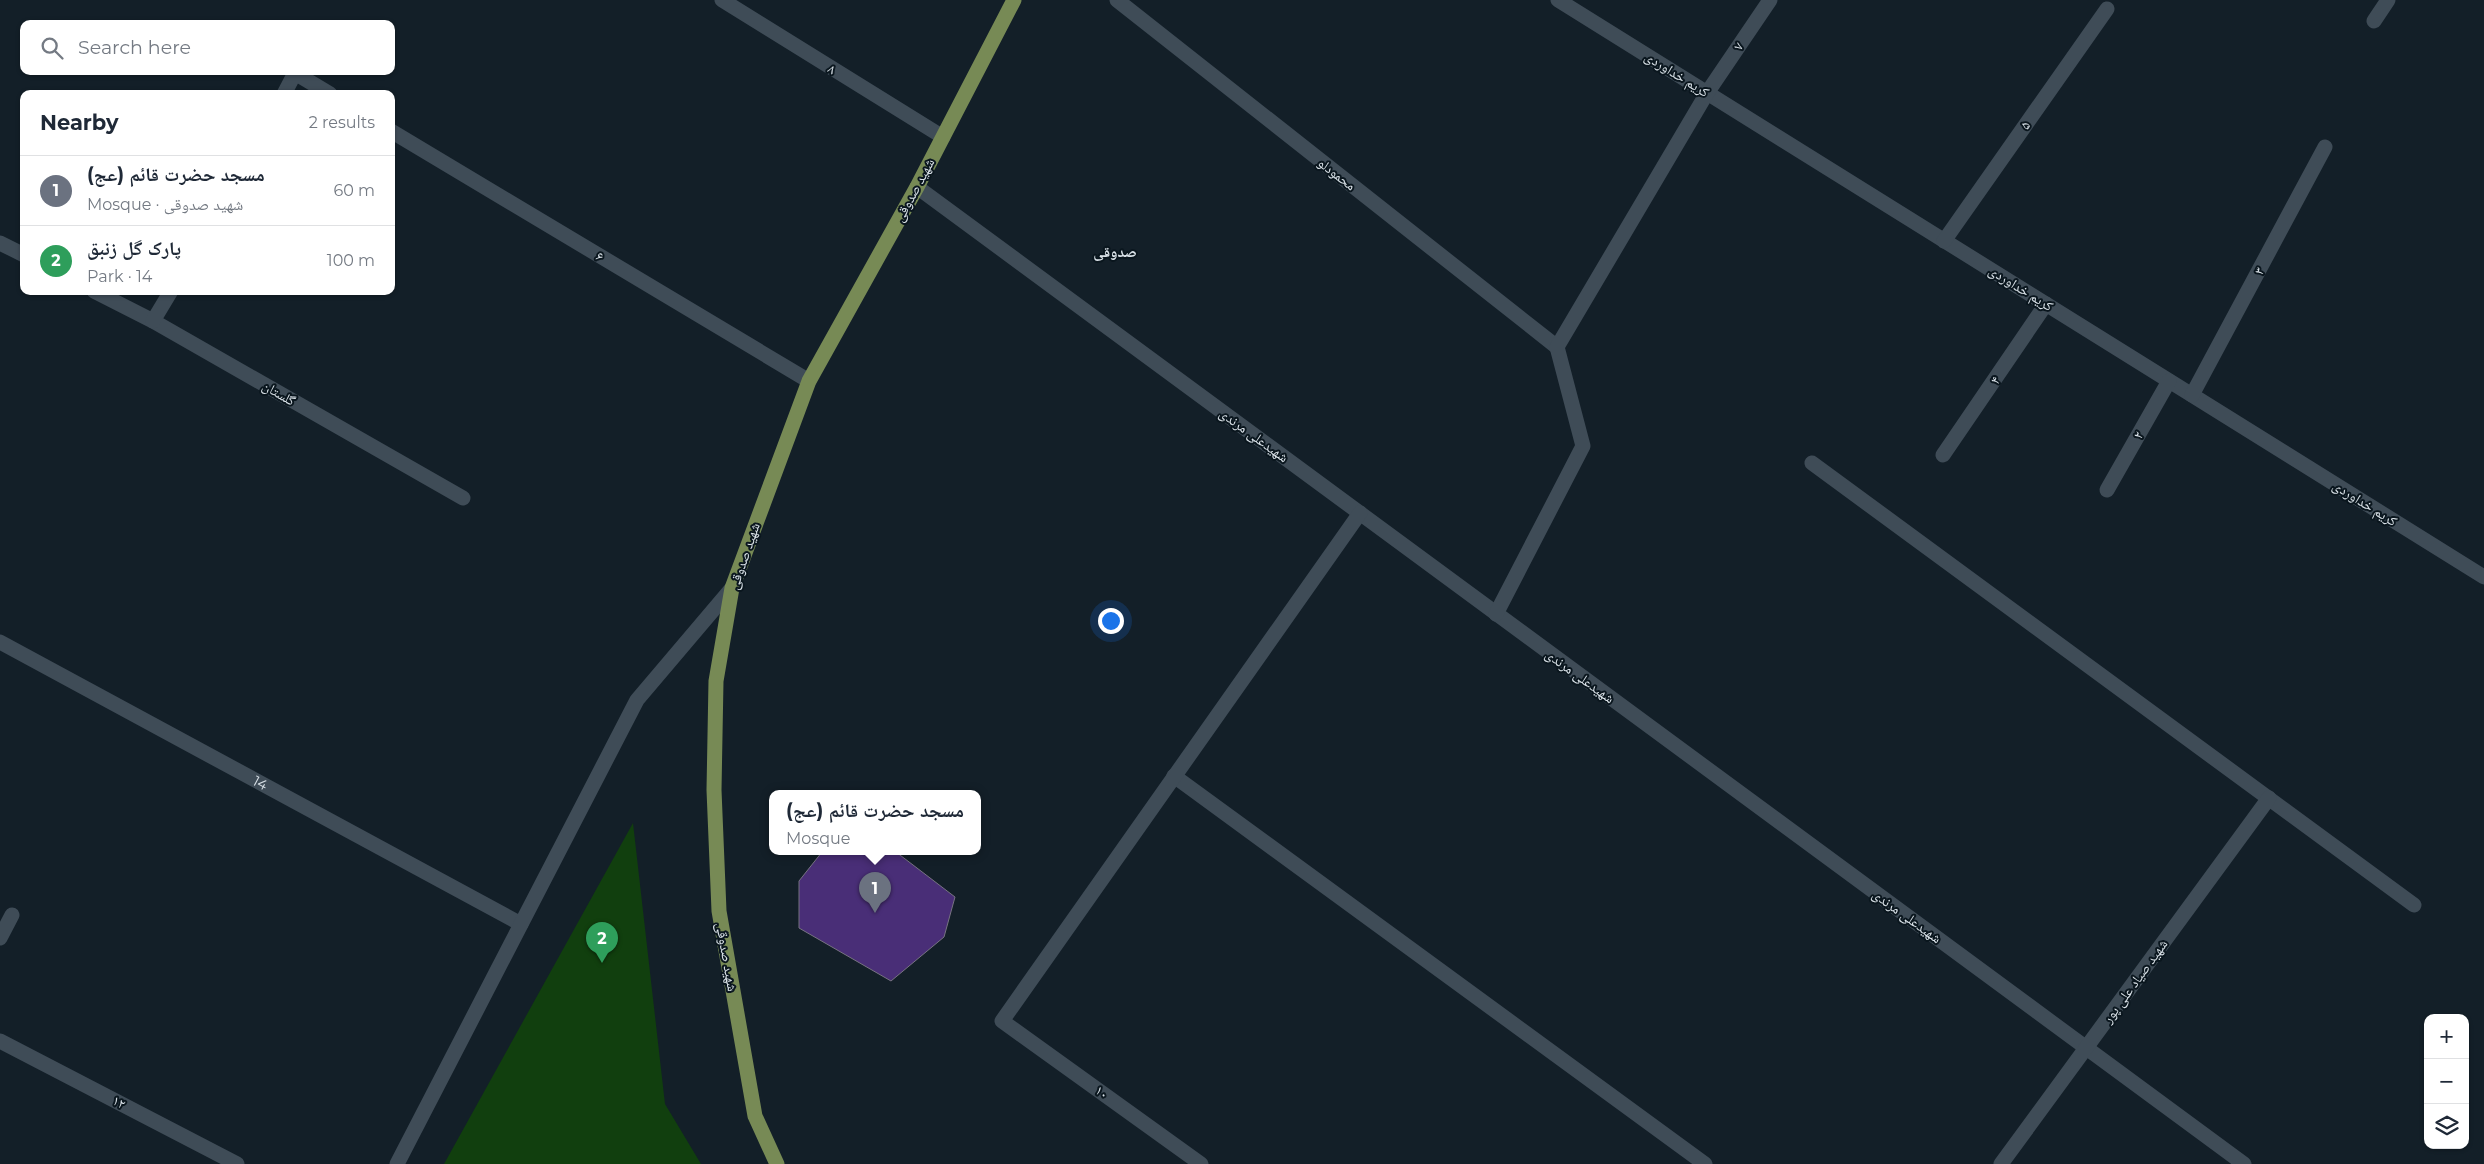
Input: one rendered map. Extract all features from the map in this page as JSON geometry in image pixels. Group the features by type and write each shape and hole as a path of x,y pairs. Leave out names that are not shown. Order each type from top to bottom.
{"main road":[{"name":"شهید صدوقی","path":"777,1164 755,1116 719,910 714,790 716,681 732,588 809,380 917,187 1014,0"}],"street":[{"name":"۸","path":"722,0 943,137"},
{"name":"محمودلو","path":"1117,0 1557,347"},
{"name":"کریم خداوردی","path":"1558,0 2484,577"},
{"name":"۷","path":"1557,347 1707,93 1770,0"},
{"path":"2374,21 2388,0"},
{"name":"۵","path":"1944,241 2106,9"},
{"path":"286,90 294,75"},
{"path":"298,75 323,90"},
{"name":"۶","path":"395,133 809,380"},
{"name":"۳","path":"2192,395 2325,147"},
{"name":"شهیدعلی مرندی","path":"917,187 2244,1164"},
{"path":"0,243 20,253"},
{"name":"گلستان","path":"102,295 153,321 463,498"},
{"path":"153,321 168,295"},
{"name":"۴","path":"1943,455 2046,304"},
{"path":"1496,614 1583,446 1557,347"},
{"name":"۲","path":"2106,490 2169,380"},
{"path":"1812,463 2414,905"},
{"path":"1360,513 1174,776 1705,1164"},
{"path":"398,1164 637,700 732,588"},
{"name":"14","path":"0,642 521,924"},
{"name":"۱۰","path":"1174,776 1002,1020 1201,1164"},
{"name":"شهید صیاد علی پور","path":"2001,1164 2269,798"},
{"path":"0,938 12,915"},
{"name":"۱۲","path":"0,1041 237,1164"}],"green space":[{"path":"633,823 665,1104 701,1164 444,1164"}],"building":[{"path":"820,855 900,855 955,897 944,937 891,981 799,928 799,881"}],"place":[{"name":"مسجد حضرت قائم (عج)","path":"875,913"},
{"name":"پارک گل زنبق","path":"602,963"}],"district":[{"name":"صدوقی","path":"1115,252"}]}
